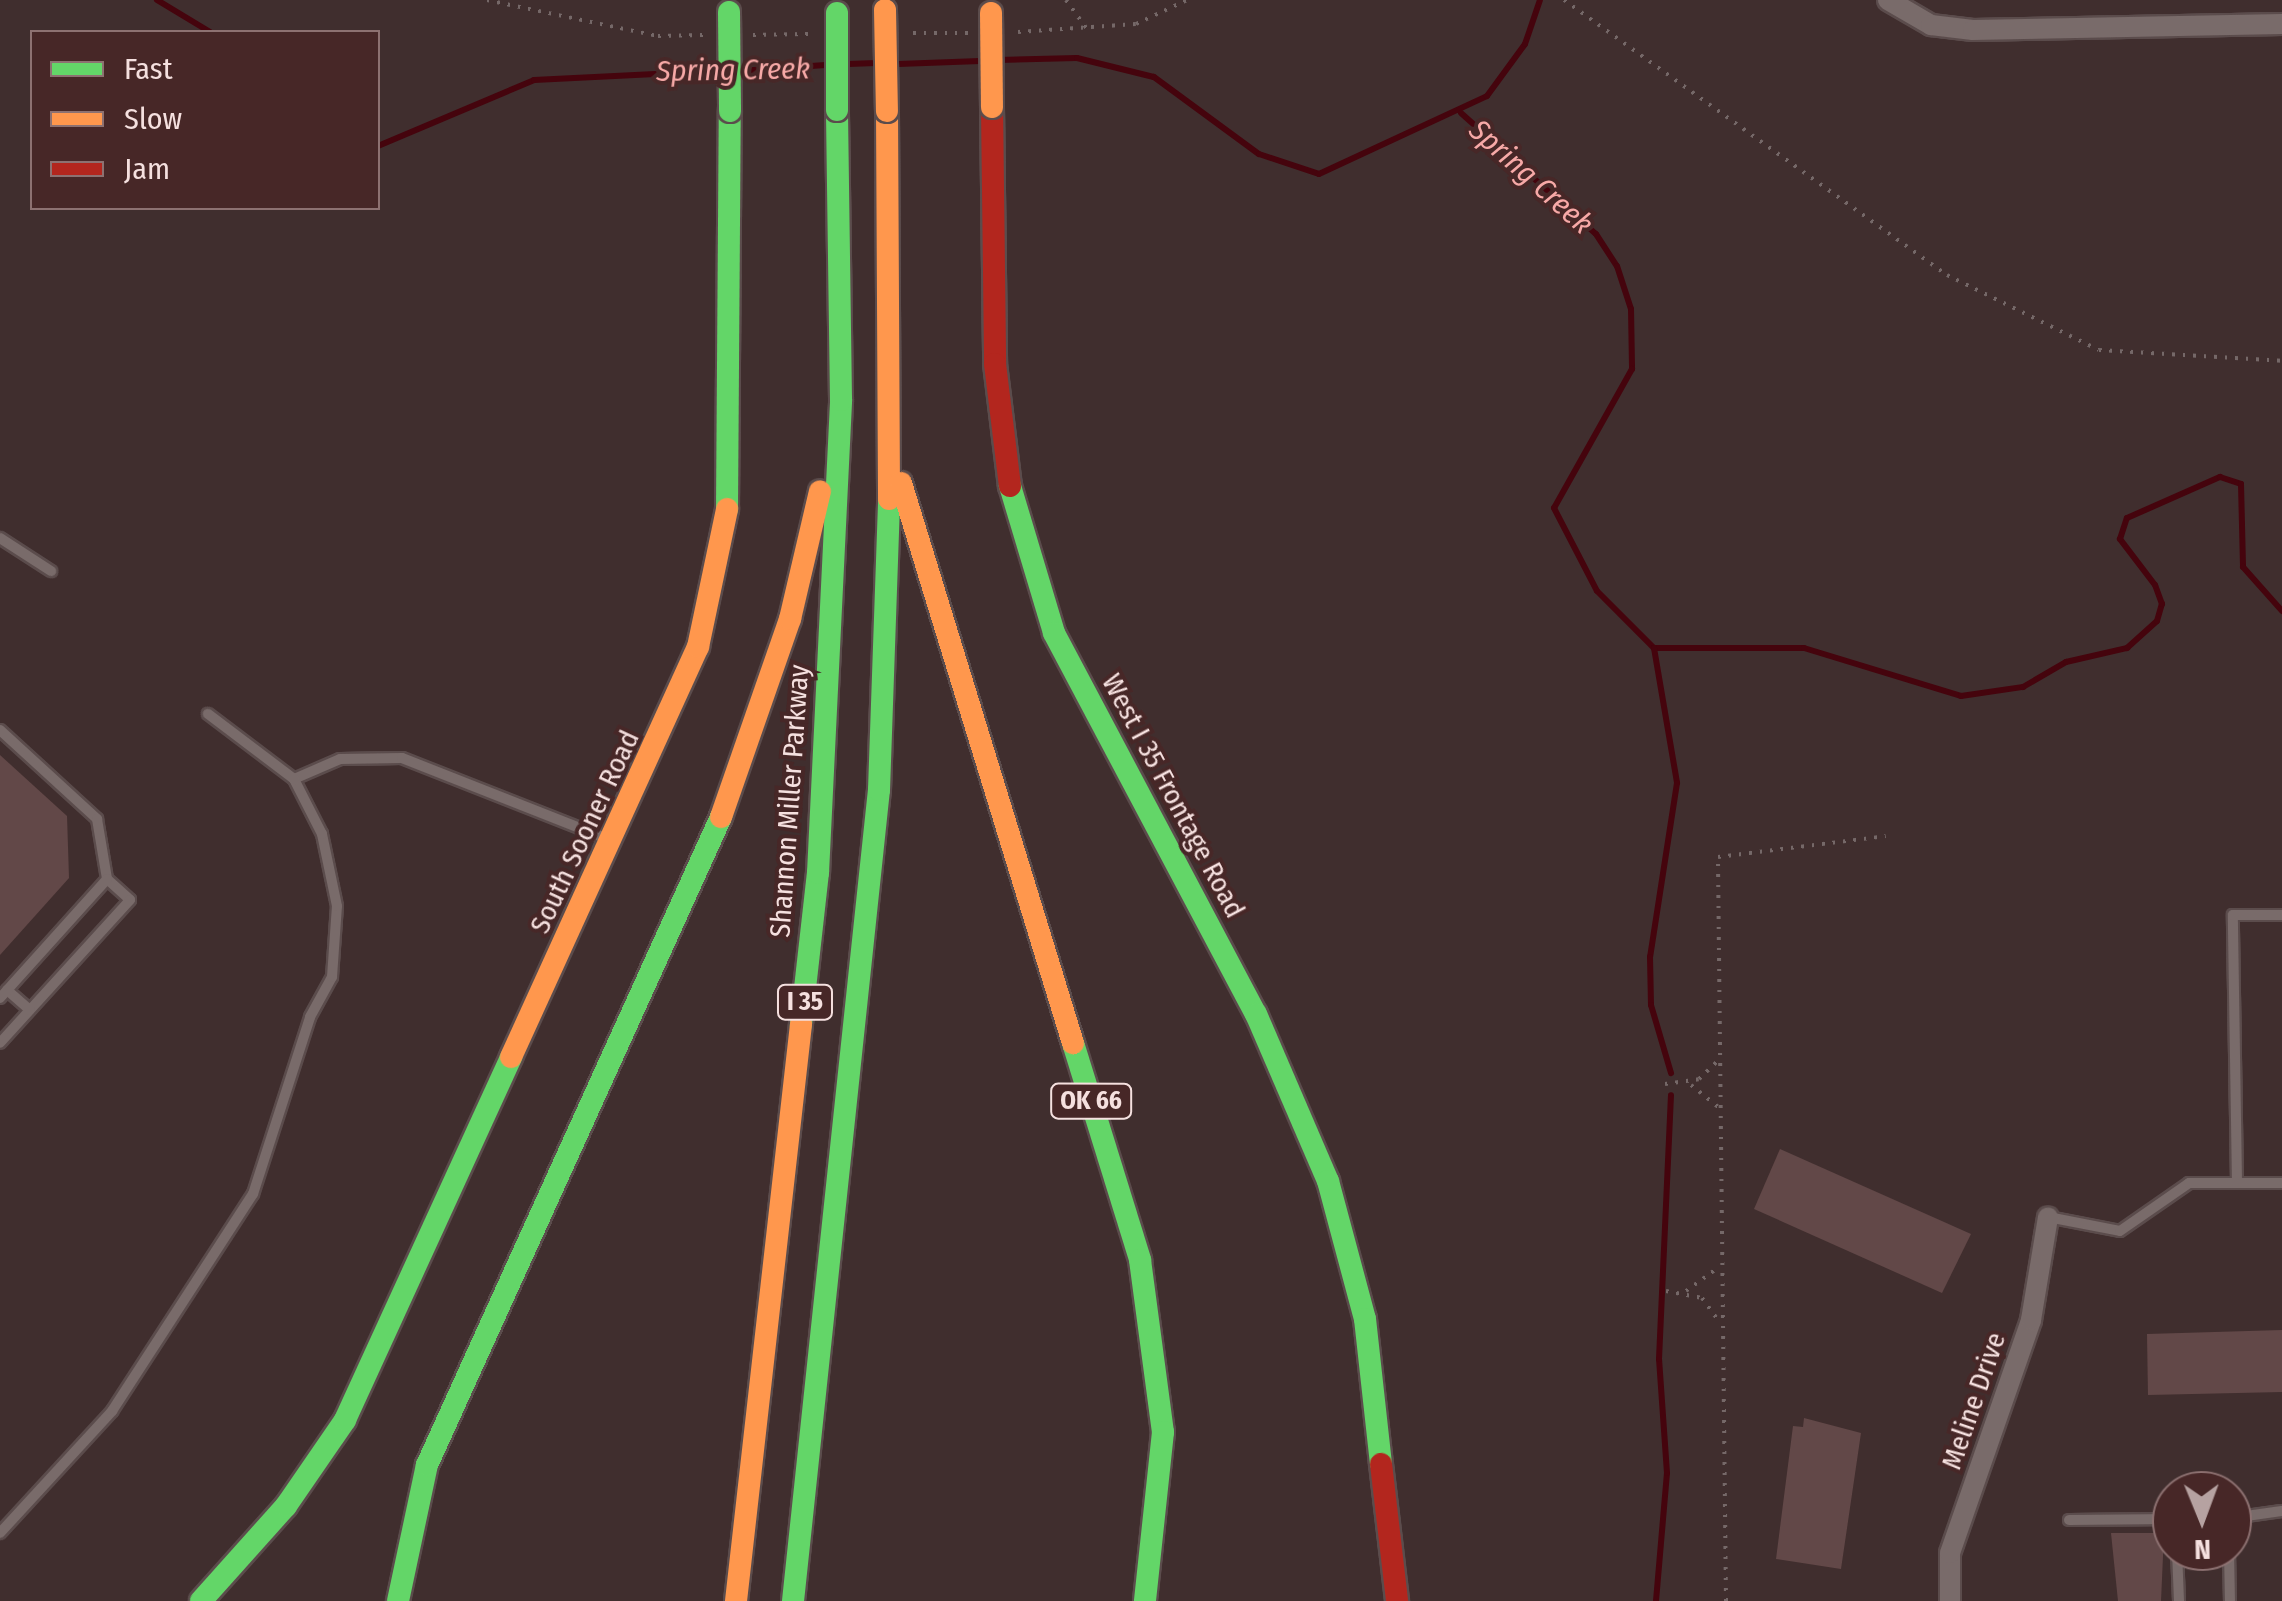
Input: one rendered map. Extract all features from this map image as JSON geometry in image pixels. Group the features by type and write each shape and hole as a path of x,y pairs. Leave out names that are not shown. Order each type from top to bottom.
{"main road":[{"name":"I 35","path":"793,1601 866,957 891,452 885,5"},
{"name":"South Sooner Road","path":"200,1601 286,1506 345,1420 614,842 698,647 720,562 734,423 729,6"},
{"name":"Shannon Miller Parkway","path":"736,1601 818,872 841,400 837,6"},
{"name":"West I 35 Frontage Road","path":"990,6 995,364 1015,516 1054,633 1256,1014 1328,1181 1365,1319 1397,1601"},
{"path":"398,1601 427,1465 732,793 790,619 841,400"},
{"name":"OK 66","path":"891,452 1147,1294 1163,1432 1145,1601"}],"street":[{"path":"1888,0 1931,24 1973,30 2282,24"},
{"name":"Meline Drive","path":"1950,1601 1950,1552 2031,1320 2048,1217"}],"lane":[{"path":"0,538 51,572"},
{"path":"0,1533 112,1410 266,1168 337,955 328,857 294,779 208,714"},
{"path":"0,730 97,819 107,879 130,900 0,1043"},
{"path":"294,779 340,759 402,758 614,842"},
{"path":"30,1010 4,994 107,879"},
{"path":"2237,1183 2233,915 2282,915"},
{"path":"2048,1217 2120,1231 2189,1183 2282,1183"},
{"path":"2252,1515 2282,1511"},
{"path":"2069,1520 2152,1519"},
{"path":"2178,1571 2179,1601"},
{"path":"2229,1571 2230,1601"}],"path":[{"path":"1066,0 1089,32"},
{"path":"1564,0 1946,274 2099,350 2282,361"},
{"path":"1726,1601 1717,1321 1722,1110 1720,852 1886,836"},
{"path":"1689,1084 1721,1058"},
{"path":"1665,1084 1689,1084 1722,1110"},
{"path":"1686,1291 1718,1268"},
{"path":"1666,1291 1686,1291 1709,1304 1717,1321"}],"building":[{"path":"0,755 67,816 69,878 0,955"},
{"path":"1780,1149 1971,1234 1942,1293 1754,1209"},
{"path":"2282,1330 2282,1392 2148,1395 2147,1334"},
{"path":"1804,1418 1861,1433 1841,1569 1776,1559 1793,1426 1803,1427"},
{"path":"2111,1533 2152,1533 2152,1571 2162,1571 2161,1601 2118,1601"}],"waterway":[{"name":"Spring Creek","path":"157,0 207,30"},
{"name":"Spring Creek","path":"998,60 1077,58 1154,77 1259,154 1319,174 1487,96 1525,44 1540,0"},
{"name":"Spring Creek","path":"898,64 980,61"},
{"name":"Spring Creek","path":"848,64 876,63"},
{"name":"Spring Creek","path":"738,71 826,65"},
{"name":"Spring Creek","path":"380,145 534,80 721,71"},
{"name":"Spring Creek","path":"1461,113 1596,234 1617,266 1631,309 1632,369 1554,508 1597,591 1654,648 1804,648 1961,696 2023,687 2066,662 2127,648 2157,621 2162,604 2155,585 2120,539 2127,518 2220,477 2241,484 2243,567 2282,611"},
{"path":"1654,648 1677,783 1650,957 1651,1005 1671,1073"},
{"path":"1656,1601 1667,1473 1659,1359 1671,1095"}],"traffic: fast":[{"path":"729,12 730,111"},
{"path":"837,13 837,110"},
{"path":"801,1024 818,873 841,400 837,110"},
{"path":"727,509 730,111"},
{"path":"1010,486 1054,633 1256,1014 1328,1181 1365,1319 1381,1464"},
{"path":"793,1601 879,790 889,499"},
{"path":"398,1601 427,1465 721,817"},
{"path":"1073,1043 1140,1260 1163,1432 1145,1601"},
{"path":"201,1601 286,1506 345,1420 511,1057"}],"traffic: slow":[{"path":"885,10 887,111"},
{"path":"991,13 992,107"},
{"path":"887,111 889,499"},
{"path":"901,483 1073,1043"},
{"path":"721,817 790,619 820,491"},
{"path":"511,1057 698,647 727,509"},
{"path":"736,1601 801,1024"}],"traffic: jam":[{"path":"992,107 995,364 1010,486"},
{"path":"1381,1464 1397,1601"}]}
